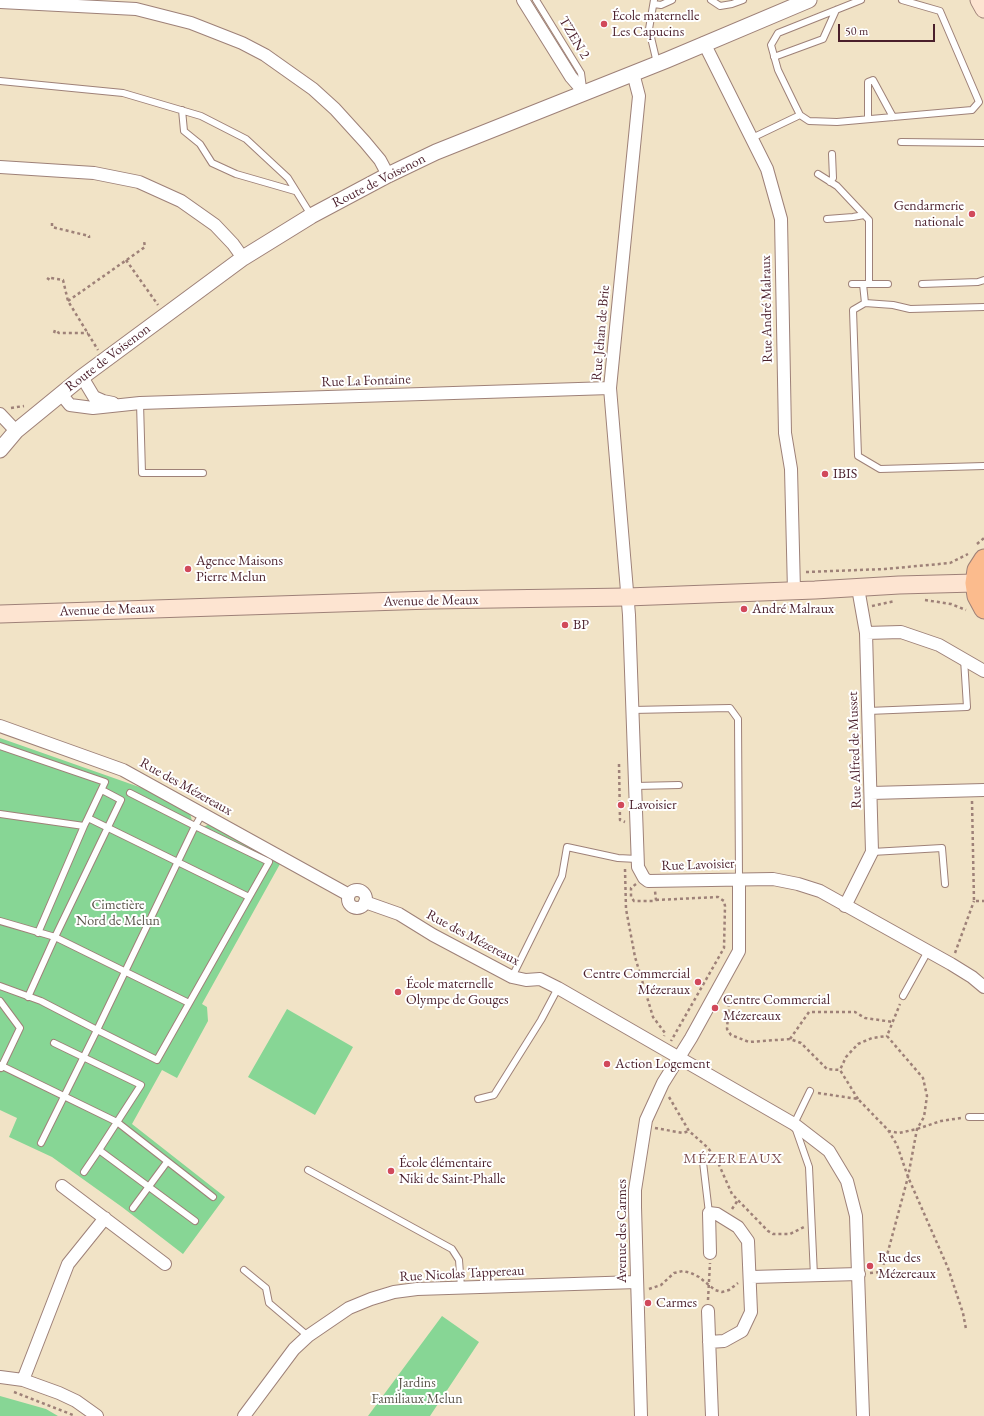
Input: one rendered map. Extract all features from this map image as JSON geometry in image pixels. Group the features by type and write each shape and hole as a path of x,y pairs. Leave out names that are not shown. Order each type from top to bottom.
{"main road":[{"path":"979,0 984,9"},
{"path":"976,553 978,570 975,583 977,612"},
{"name":"Avenue de Meaux","path":"0,614 431,600 627,597 860,588 899,584 975,583"}],"street":[{"path":"523,0 571,77 584,92"},
{"name":"Route de Voisenon","path":"0,450 16,432 82,377 243,258 311,216 388,175 436,152 809,0"},
{"path":"0,2 136,8 191,23 242,43 265,55 313,89 335,109 365,142 380,160 388,175"},
{"name":"Rue André Malraux","path":"704,44 767,169 781,219 785,433 791,469 794,591"},
{"name":"Rue Jehan de Brie","path":"627,597 610,388 639,96 633,73"},
{"path":"0,167 94,173 139,182 181,201 215,225 233,244 243,258"},
{"name":"Rue La Fontaine","path":"82,377 94,397 103,401 122,404"},
{"name":"Rue La Fontaine","path":"61,394 70,405 93,408 140,403 610,388"},
{"path":"3,410 16,432"},
{"name":"Rue Alfred de Musset","path":"845,906 872,852 866,633 861,607 860,588"},
{"name":"Rue Lavoisier","path":"627,597 638,867 644,878 648,881 654,882 773,879 798,884 820,891 951,964 972,977 984,987"},
{"path":"866,633 901,632 939,645 984,671"},
{"name":"Rue des Mézereaux","path":"0,726 123,770 349,895 355,890 360,891 365,895 365,902 399,914 433,935 512,977 526,980 540,979 558,988 661,1049 794,1124 828,1151 847,1181 856,1216 863,1416"},
{"path":"871,793 984,790"},
{"name":"Avenue des Carmes","path":"641,1416 643,1282 635,1190 646,1120 663,1083 718,990 739,951 739,879"},
{"path":"62,1186 165,1264"},
{"path":"709,1342 724,1341 742,1331 750,1312 751,1277 748,1242 738,1227 717,1214 709,1212 710,1253"},
{"path":"23,1380 68,1264 105,1218"},
{"path":"751,1277 859,1274"},
{"name":"Rue Nicolas Tappereau","path":"244,1416 294,1348 308,1336 349,1308 371,1299 394,1292 417,1289 643,1282"},
{"path":"708,1311 712,1416"},
{"path":"0,1376 23,1380 65,1396 97,1416"}],"lane":[{"name":"TZEN 2","path":"536,0 581,73 584,92"},
{"path":"657,63 649,29 654,2 661,4 672,0"},
{"path":"711,0 720,6 743,0"},
{"path":"861,0 778,33 771,45 778,70 800,115 809,121 837,122 972,110 979,102 940,11 902,0"},
{"path":"774,57 822,39 836,10"},
{"path":"868,119 868,82 873,80 893,117"},
{"path":"0,81 123,93 201,116 246,139 288,178 311,216"},
{"path":"182,110 184,131 200,144 212,163 236,174 295,191"},
{"path":"752,138 800,115"},
{"path":"901,142 984,143"},
{"path":"830,182 833,178 832,154"},
{"path":"818,174 837,186 869,220 865,303"},
{"path":"827,219 864,215"},
{"path":"922,284 978,282 984,280"},
{"path":"852,284 888,284"},
{"path":"984,307 910,309 892,305 865,303 853,310 858,456 880,469 984,466"},
{"path":"140,403 142,473 203,472"},
{"path":"868,711 967,707 964,659"},
{"path":"632,710 730,708 738,719 739,879"},
{"path":"0,746 105,782 84,826 38,933"},
{"path":"635,786 679,785"},
{"path":"28,997 121,800 102,790"},
{"path":"0,986 42,1001 157,1060 269,862 130,793"},
{"path":"42,1143 195,826 203,813"},
{"path":"0,814 84,826"},
{"path":"88,818 249,897"},
{"path":"512,977 562,876 567,847 625,859 638,859"},
{"path":"872,852 942,848 945,884"},
{"path":"0,921 55,937 190,1003"},
{"path":"903,996 928,951"},
{"path":"478,1099 494,1095 542,1020 558,988"},
{"path":"0,1001 20,1028 1,1067 117,1122 213,1197"},
{"path":"54,1043 141,1085 84,1172"},
{"path":"810,1091 794,1124 809,1167 814,1276"},
{"path":"969,1117 984,1117"},
{"path":"99,1150 195,1221"},
{"path":"133,1208 168,1162"},
{"path":"703,1162 709,1212"},
{"path":"308,1170 452,1249 459,1260 461,1287"},
{"path":"244,1270 266,1288 270,1303 308,1336"}],"path":[{"path":"52,224 52,227 89,236 89,238"},
{"path":"68,301 145,247 144,241"},
{"path":"126,260 158,305"},
{"path":"47,278 50,280 51,278 63,280 68,301 98,349 97,351"},
{"path":"54,332 55,330 59,333 88,333"},
{"path":"3,410 19,408 28,404"},
{"path":"794,572 885,569 950,563 976,553 984,538"},
{"path":"861,607 876,606 898,599"},
{"path":"918,600 951,604 966,610 977,612"},
{"path":"619,764 620,820 625,822 625,830"},
{"path":"951,964 974,901 971,790"},
{"path":"625,859 626,909 635,957 653,1017 665,1033 661,1049"},
{"path":"654,882 656,900"},
{"path":"626,891 631,890 631,898 634,901 718,897 724,901 724,948 680,1027 661,1049"},
{"path":"974,901 984,902"},
{"path":"718,990 726,994 729,1002 727,1029 731,1035 749,1042 790,1039 801,1043 827,1069 840,1070"},
{"path":"887,1036 903,996"},
{"path":"790,1039 809,1012 855,1012 865,1018 893,1022"},
{"path":"840,1070 846,1057 858,1044 872,1038 887,1036"},
{"path":"859,1274 880,1272 886,1259 908,1176 917,1129 924,1117 927,1096 923,1078 887,1036"},
{"path":"840,1070 858,1099 888,1130 897,1145 908,1176 948,1268 963,1313 966,1328"},
{"path":"663,1083 671,1087 668,1095 670,1101 689,1131 707,1147 716,1158 732,1194 768,1231 773,1234 790,1234 812,1222"},
{"path":"810,1091 858,1099"},
{"path":"888,1130 899,1133 941,1121 969,1117"},
{"path":"645,1126 683,1134 689,1131"},
{"path":"708,1311 710,1253"},
{"path":"643,1282 649,1290 661,1285 674,1273 683,1271 695,1275 715,1290 722,1292 751,1277"},
{"path":"10,1391 75,1416"}],"green space":[{"name":"Cimetière Nord de Melun","path":"0,738 145,789 190,813 192,821 203,827 210,824 280,864 202,1004 207,1007 208,1021 177,1078 162,1070 132,1124 225,1197 183,1254 122,1207 52,1157 9,1137 17,1118 0,1110"},
{"path":"287,1009 353,1047 315,1115 248,1077"},
{"name":"Jardins Familiaux Melun","path":"442,1316 479,1342 430,1416 368,1416"},
{"path":"0,1396 46,1409 58,1416 0,1416"}],"place":[{"name":"École maternelle Les Capucins","path":"604,24"},
{"name":"Gendarmerie nationale","path":"972,214"},
{"name":"IBIS","path":"825,474"},
{"name":"Agence Maisons Pierre Melun","path":"188,569"},
{"name":"André Malraux","path":"744,609"},
{"name":"BP","path":"565,625"},
{"name":"Lavoisier","path":"621,805"},
{"name":"Centre Commercial Mézeraux","path":"698,982"},
{"name":"École maternelle Olympe de Gouges","path":"398,992"},
{"name":"Centre Commercial Mézereaux","path":"715,1008"},
{"name":"Action Logement","path":"607,1064"},
{"name":"École élémentaire Niki de Saint-Phalle","path":"391,1171"},
{"name":"Rue des Mézereaux","path":"870,1266"},
{"name":"Carmes","path":"648,1303"}],"district":[{"name":"MÉZEREAUX","path":"733,1159"}]}
